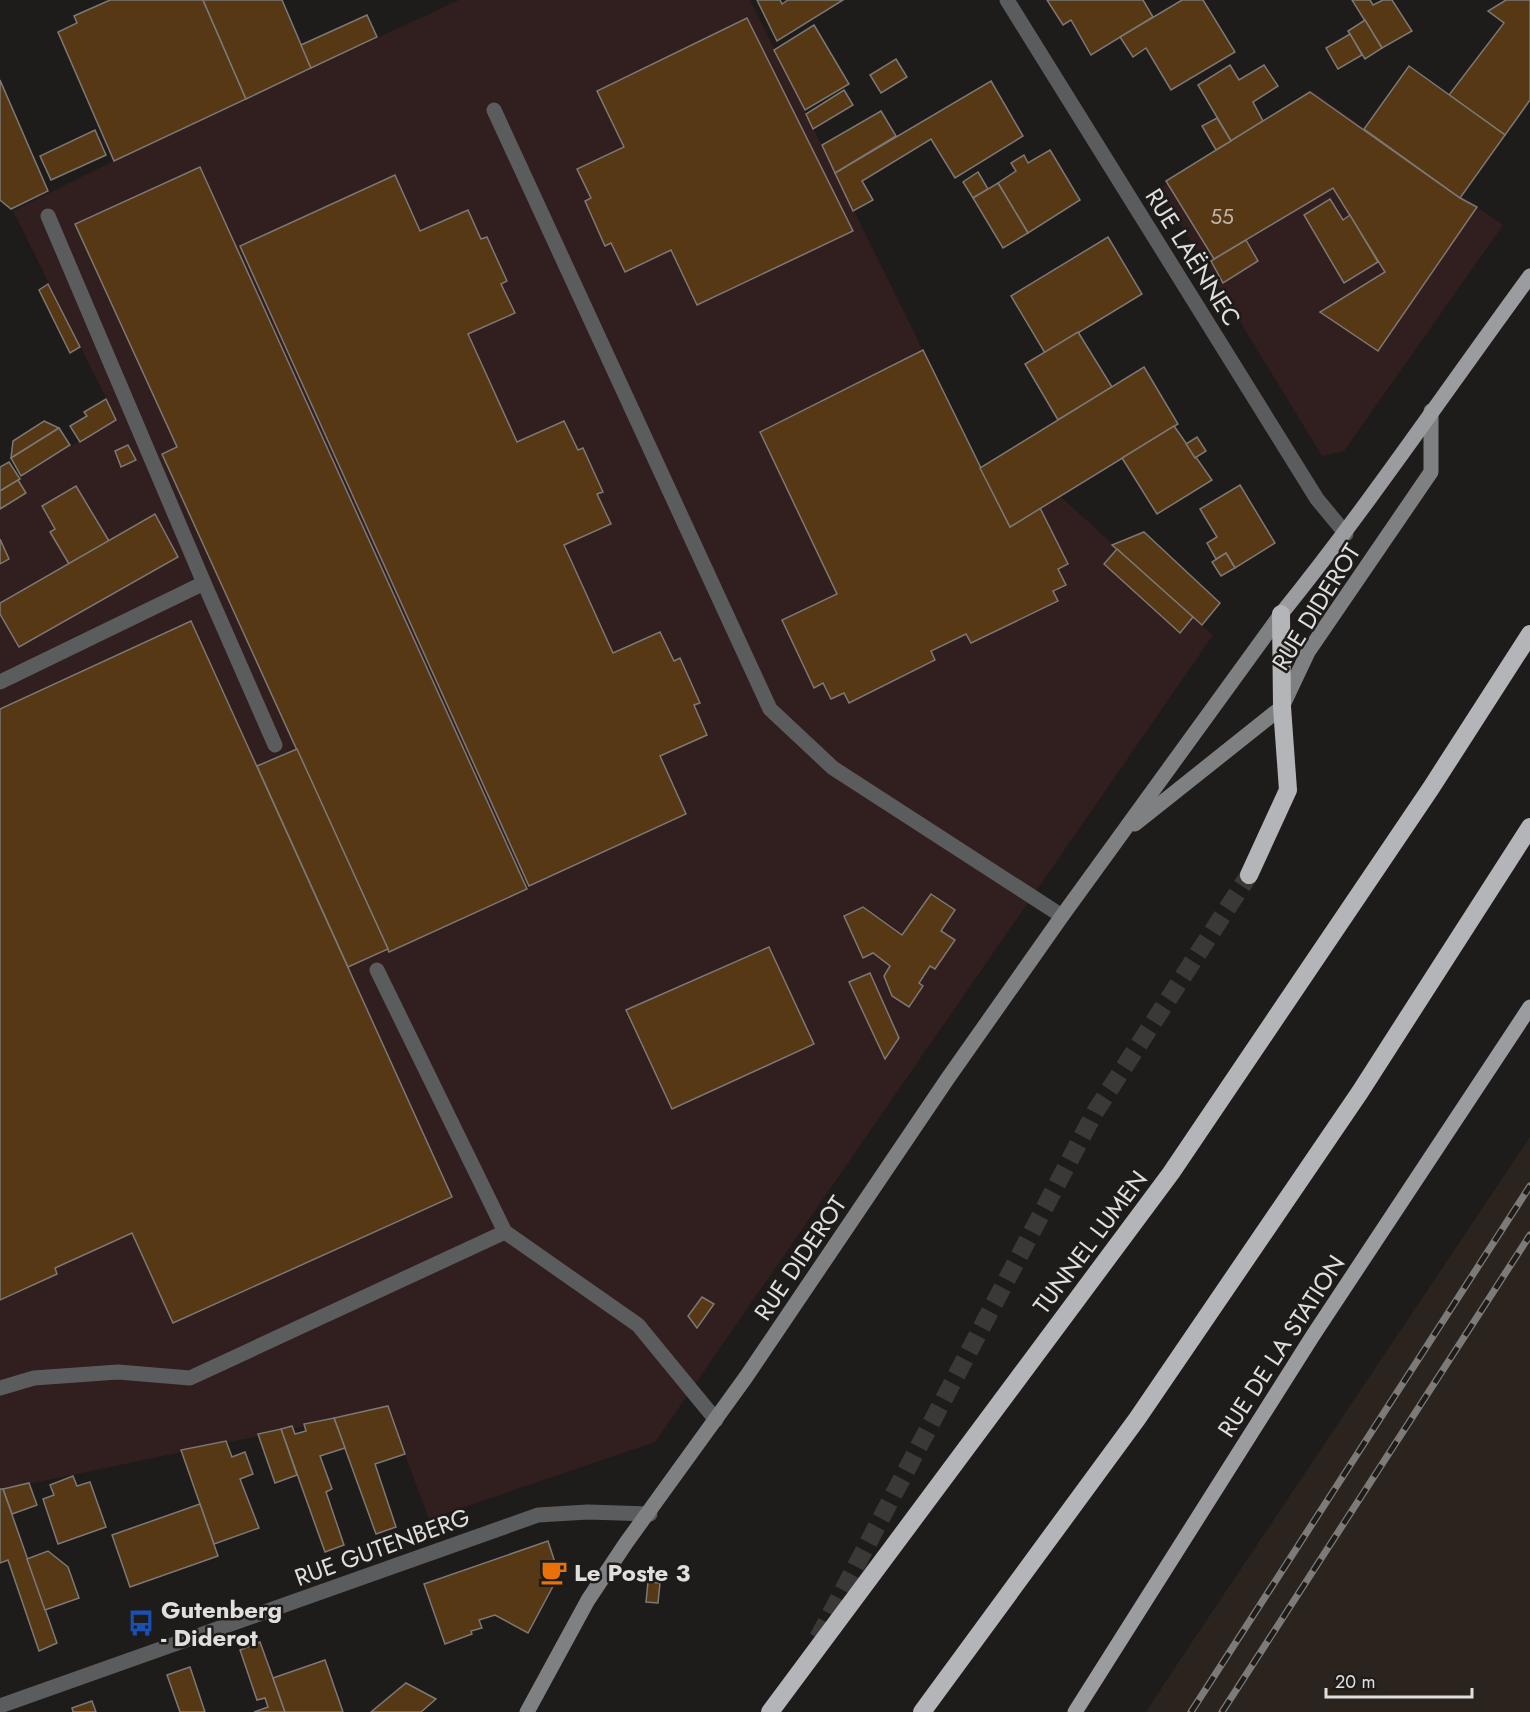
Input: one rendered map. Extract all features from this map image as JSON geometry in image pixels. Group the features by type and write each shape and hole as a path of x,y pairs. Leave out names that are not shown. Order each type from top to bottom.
{"highway":[{"path":"1249,875 1288,790 1282,707 1281,614"},
{"name":"TUNNEL LUMEN","path":"770,1712 1172,1173 1431,788 1530,634"},
{"path":"922,1712 1137,1419 1360,1092 1530,827"}],"main road":[{"name":"RUE DIDEROT","path":"1281,614 1346,534 1431,411 1530,276"},
{"name":"RUE DE LA STATION","path":"1075,1712 1312,1337 1530,1007"}],"street":[{"name":"RUE LAËNNEC","path":"1007,0 1317,499 1346,534"},
{"path":"494,110 770,709 833,768 1062,915"},
{"path":"48,216 274,745"},
{"name":"RUE DIDEROT","path":"1121,835 1282,707 1308,652 1431,472 1431,411"},
{"path":"0,682 204,583"},
{"name":"RUE DIDEROT","path":"527,1712 588,1600 626,1543 650,1514 716,1420 948,1078 1062,915 1281,614"},
{"path":"377,970 505,1232 638,1325 716,1420"},
{"path":"0,1388 34,1378 118,1372 190,1378 505,1232"},
{"name":"RUE GUTENBERG","path":"0,1706 537,1515 588,1512 650,1514"}],"shaded area":[{"path":"459,0 750,0 1010,527 1061,497 1213,635 655,1442 429,1519 388,1409 0,1490 0,490 116,418 13,211 111,162"},
{"path":"1312,91 1503,225 1344,451 1322,456 1159,189"},
{"path":"1530,1137 1530,1712 1146,1712 1180,1660"}],"building":[{"path":"110,0 203,0 246,99 114,161 58,32 77,23 74,16"},
{"path":"203,0 282,0 311,68 246,99"},
{"path":"757,0 780,0 782,4 788,0 843,0 777,41"},
{"path":"1047,0 1143,0 1153,17 1091,55 1071,20 1063,25"},
{"path":"1182,0 1203,0 1235,52 1171,90 1146,48 1133,57 1120,37"},
{"path":"1352,0 1370,0 1373,5 1383,0 1392,0 1412,31 1382,48"},
{"path":"1506,0 1530,0 1530,100 1505,135 1449,95 1504,23 1488,11"},
{"path":"367,15 377,37 311,68 301,45"},
{"path":"747,18 853,231 697,305 671,250 625,272 611,243 605,246 585,201 591,198 577,169 624,147 597,91"},
{"path":"1365,20 1382,48 1365,59 1348,31"},
{"path":"814,25 849,84 805,110 774,50"},
{"path":"1350,34 1362,55 1338,69 1326,48"},
{"path":"896,59 907,77 881,93 870,75"},
{"path":"1230,65 1239,80 1264,65 1278,86 1253,102 1263,121 1231,141 1198,85"},
{"path":"1409,66 1505,135 1460,198 1364,129"},
{"path":"0,80 48,191 11,209 0,200"},
{"path":"991,81 1023,136 955,178 931,139 862,181 873,200 853,211 835,173"},
{"path":"844,90 853,105 813,129 806,114"},
{"path":"1310,92 1460,198 1477,207 1378,351 1320,312 1385,272 1333,188 1214,259 1166,181"},
{"path":"881,111 896,136 835,173 822,145"},
{"path":"1217,118 1231,141 1216,150 1202,126"},
{"path":"95,130 106,155 51,180 40,156"},
{"path":"1050,150 1080,200 1028,233 998,183 1016,171 1011,163 1024,155 1028,163"},
{"path":"200,167 527,889 389,952 162,454 177,447 75,224"},
{"path":"978,172 988,189 973,198 963,182"},
{"path":"395,175 420,231 468,210 481,239 487,237 507,281 501,284 515,313 468,334 517,442 564,421 578,450 583,448 603,492 597,494 611,524 564,545 613,653 660,632 674,661 680,658 700,703 694,705 707,735 660,756 686,814 529,886 240,246"},
{"path":"998,183 1028,233 1003,248 973,198"},
{"path":"1330,199 1343,220 1350,215 1378,262 1344,283 1304,215"},
{"path":"1108,237 1142,294 1045,353 1011,296"},
{"path":"1246,240 1258,261 1223,283 1211,261"},
{"path":"48,284 80,347 70,353 39,290"},
{"path":"1078,332 1112,387 1058,420 1025,364"},
{"path":"923,350 1010,527 1040,508 1068,564 1058,569 1066,585 1053,591 1058,601 971,643 966,634 931,651 935,660 849,703 844,693 831,699 823,683 814,688 782,620 837,594 760,432"},
{"path":"1144,367 1178,424 1010,527 980,468"},
{"path":"106,399 116,420 80,442 70,426 87,416 84,412"},
{"path":"44,421 59,428 11,458 13,441"},
{"path":"1174,426 1212,480 1157,514 1122,458"},
{"path":"59,428 70,445 21,476 11,458"},
{"path":"1197,437 1206,451 1195,458 1186,444"},
{"path":"128,445 136,460 121,467 115,451"},
{"path":"9,462 20,479 0,491 0,467"},
{"path":"18,480 26,493 0,509 0,491"},
{"path":"1240,485 1275,543 1235,568 1226,553 1216,559 1207,543 1217,537 1200,509"},
{"path":"76,486 109,541 69,564 50,532 55,529 42,506"},
{"path":"155,514 178,557 19,647 0,614 0,603"},
{"path":"1144,532 1220,603 1202,625 1112,545"},
{"path":"0,539 9,559 0,564"},
{"path":"1117,549 1193,617 1180,633 1104,564"},
{"path":"1226,553 1235,568 1221,576 1212,562"},
{"path":"191,621 452,1197 173,1323 132,1233 55,1268 57,1274 0,1300 0,709"},
{"path":"297,749 388,949 348,967 257,766"},
{"path":"931,894 955,910 941,931 955,940 935,969 930,966 919,983 923,986 909,1007 892,996 884,976 890,966 873,953 863,958 844,916 863,907 902,935"},
{"path":"769,947 814,1044 672,1109 626,1010"},
{"path":"870,973 899,1038 885,1059 849,982"},
{"path":"702,1297 714,1304 697,1328 688,1316"},
{"path":"388,1406 405,1454 375,1464 396,1527 376,1534 334,1418"},
{"path":"334,1418 345,1448 320,1456 332,1489 326,1492 344,1545 325,1552 281,1429 292,1426 295,1434 306,1431 304,1424"},
{"path":"281,1429 297,1475 275,1483 258,1434"},
{"path":"226,1441 232,1457 245,1452 253,1474 240,1479 259,1528 214,1544 181,1450"},
{"path":"73,1476 77,1486 90,1482 106,1527 58,1544 43,1499 54,1495 50,1485"},
{"path":"29,1483 37,1505 12,1514 3,1489"},
{"path":"0,1489 3,1489 57,1643 39,1651 8,1560 0,1563"},
{"path":"200,1504 218,1556 130,1587 112,1535"},
{"path":"548,1541 559,1575 528,1633 495,1615 479,1620 482,1628 471,1631 472,1634 445,1644 424,1584"},
{"path":"48,1551 68,1567 79,1598 45,1610 27,1559"},
{"path":"648,1582 660,1583 658,1603 646,1602"},
{"path":"260,1642 285,1712 254,1712 268,1707 265,1698 257,1700 240,1650"},
{"path":"325,1660 343,1712 285,1712 273,1678"},
{"path":"190,1667 205,1712 180,1712 167,1675"},
{"path":"406,1683 436,1699 421,1712 371,1712"},
{"path":"92,1701 96,1712 73,1712 72,1708"}],"tunnel":[{"path":"818,1638 1095,1112 1249,875"}],"railway":[{"path":"1191,1712 1530,1186"},
{"path":"1222,1712 1530,1235"}],"place":[{"name":"Le Poste 3","path":"554,1572"},
{"name":"Gutenberg - Diderot","path":"141,1623"}]}
